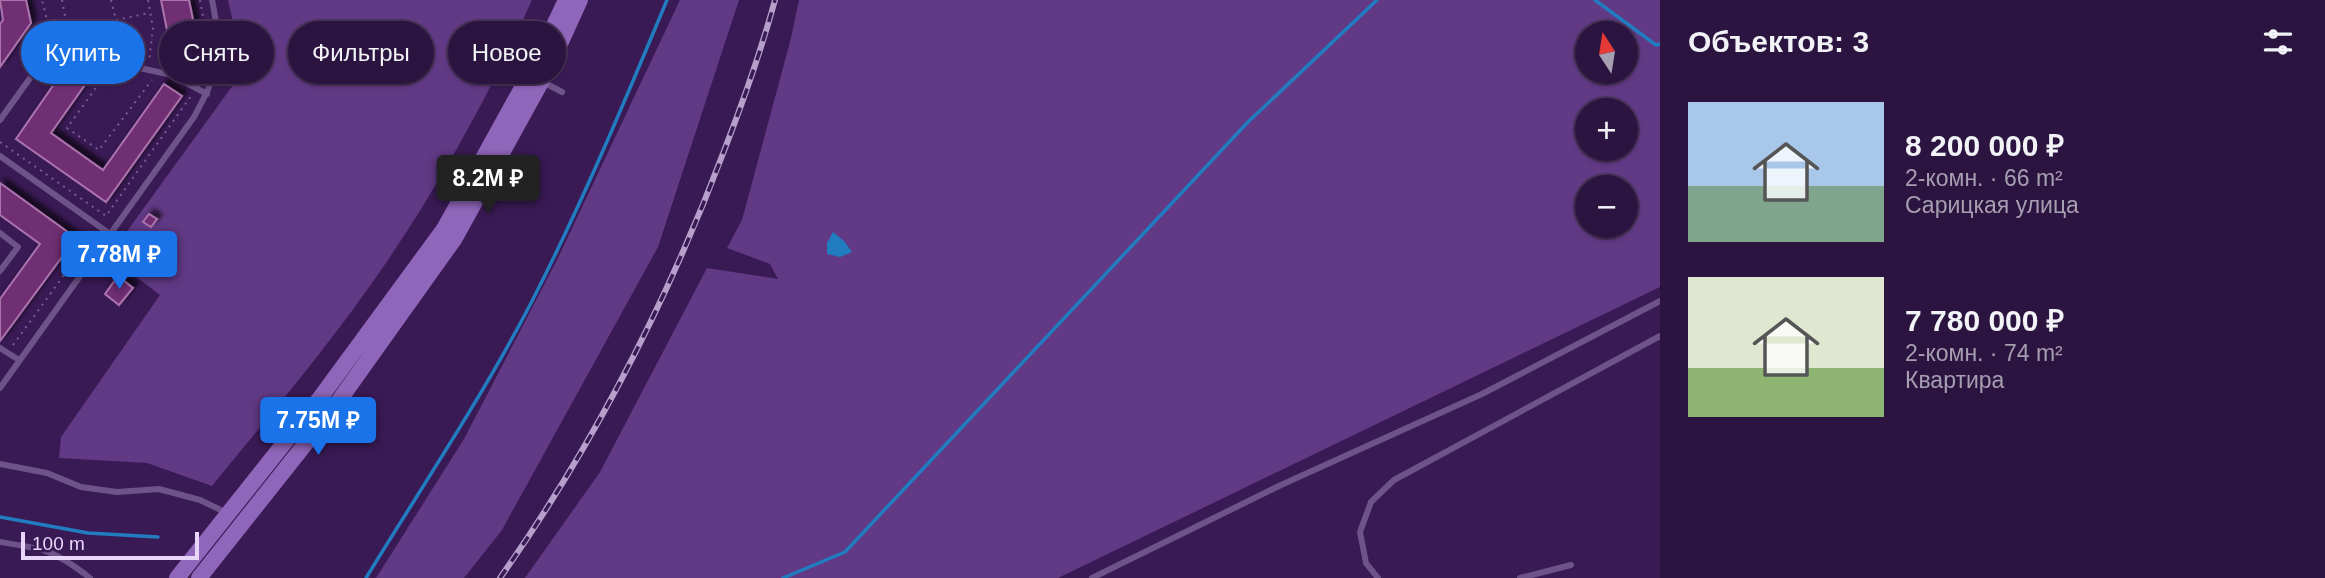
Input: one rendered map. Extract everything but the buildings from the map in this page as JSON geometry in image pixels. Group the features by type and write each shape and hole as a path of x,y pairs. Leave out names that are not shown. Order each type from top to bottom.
{"street":[{"path":"177,578 320,398 444,229 538,59 566,0"},
{"path":"566,29 580,0"},
{"path":"199,578 333,408 455,238 539,84"}],"lane":[{"path":"212,0 216,21"},
{"path":"145,68 172,75 207,94"},
{"path":"0,120 26,84"},
{"path":"1,386 194,117 211,84"},
{"path":"547,84 562,92"},
{"path":"0,156 110,234"},
{"path":"0,233 18,247 0,271"},
{"path":"1092,578 1282,485 1482,394 1660,300"},
{"path":"1378,578 1366,563 1360,532 1371,502 1394,480 1660,336"},
{"path":"0,348 19,360"},
{"path":"0,369 9,375"},
{"path":"0,464 47,473 81,487 117,492 159,489 200,500 228,513"},
{"path":"0,542 45,549 59,555 90,578"},
{"path":"1520,578 1571,565"}],"path":[{"path":"43,0 48,21"},
{"path":"62,0 68,21"},
{"path":"111,0 116,20 151,13"},
{"path":"148,0 152,28 148,69"},
{"path":"200,0 204,21"},
{"path":"99,84 67,128 99,150 158,72"},
{"path":"0,142 106,216 195,89"},
{"path":"7,353 99,226"}],"shaded area":[{"path":"228,0 532,0 522,21 448,21 448,84 491,84 462,140 379,273 298,381 212,486 147,463 59,458 61,437 160,295 109,256 234,84 274,84 274,21 233,21"},
{"path":"680,0 739,0 658,247 502,530 464,578 376,578 464,439 557,260"},
{"path":"799,0 1660,0 1660,287 1058,578 525,578 600,472 707,268 778,279 770,264 727,248 742,220"}],"water":[{"path":"833,232 852,252 840,257 827,254 827,243"}],"waterway":[{"path":"366,578 471,409 530,305 584,192 667,0"},
{"path":"783,578 845,552 1247,123 1377,0"},
{"path":"1595,0 1656,45 1660,44"},
{"path":"0,517 88,533 158,537"}],"railway":[{"path":"500,578 597,425 653,318 724,151 775,0"}]}
